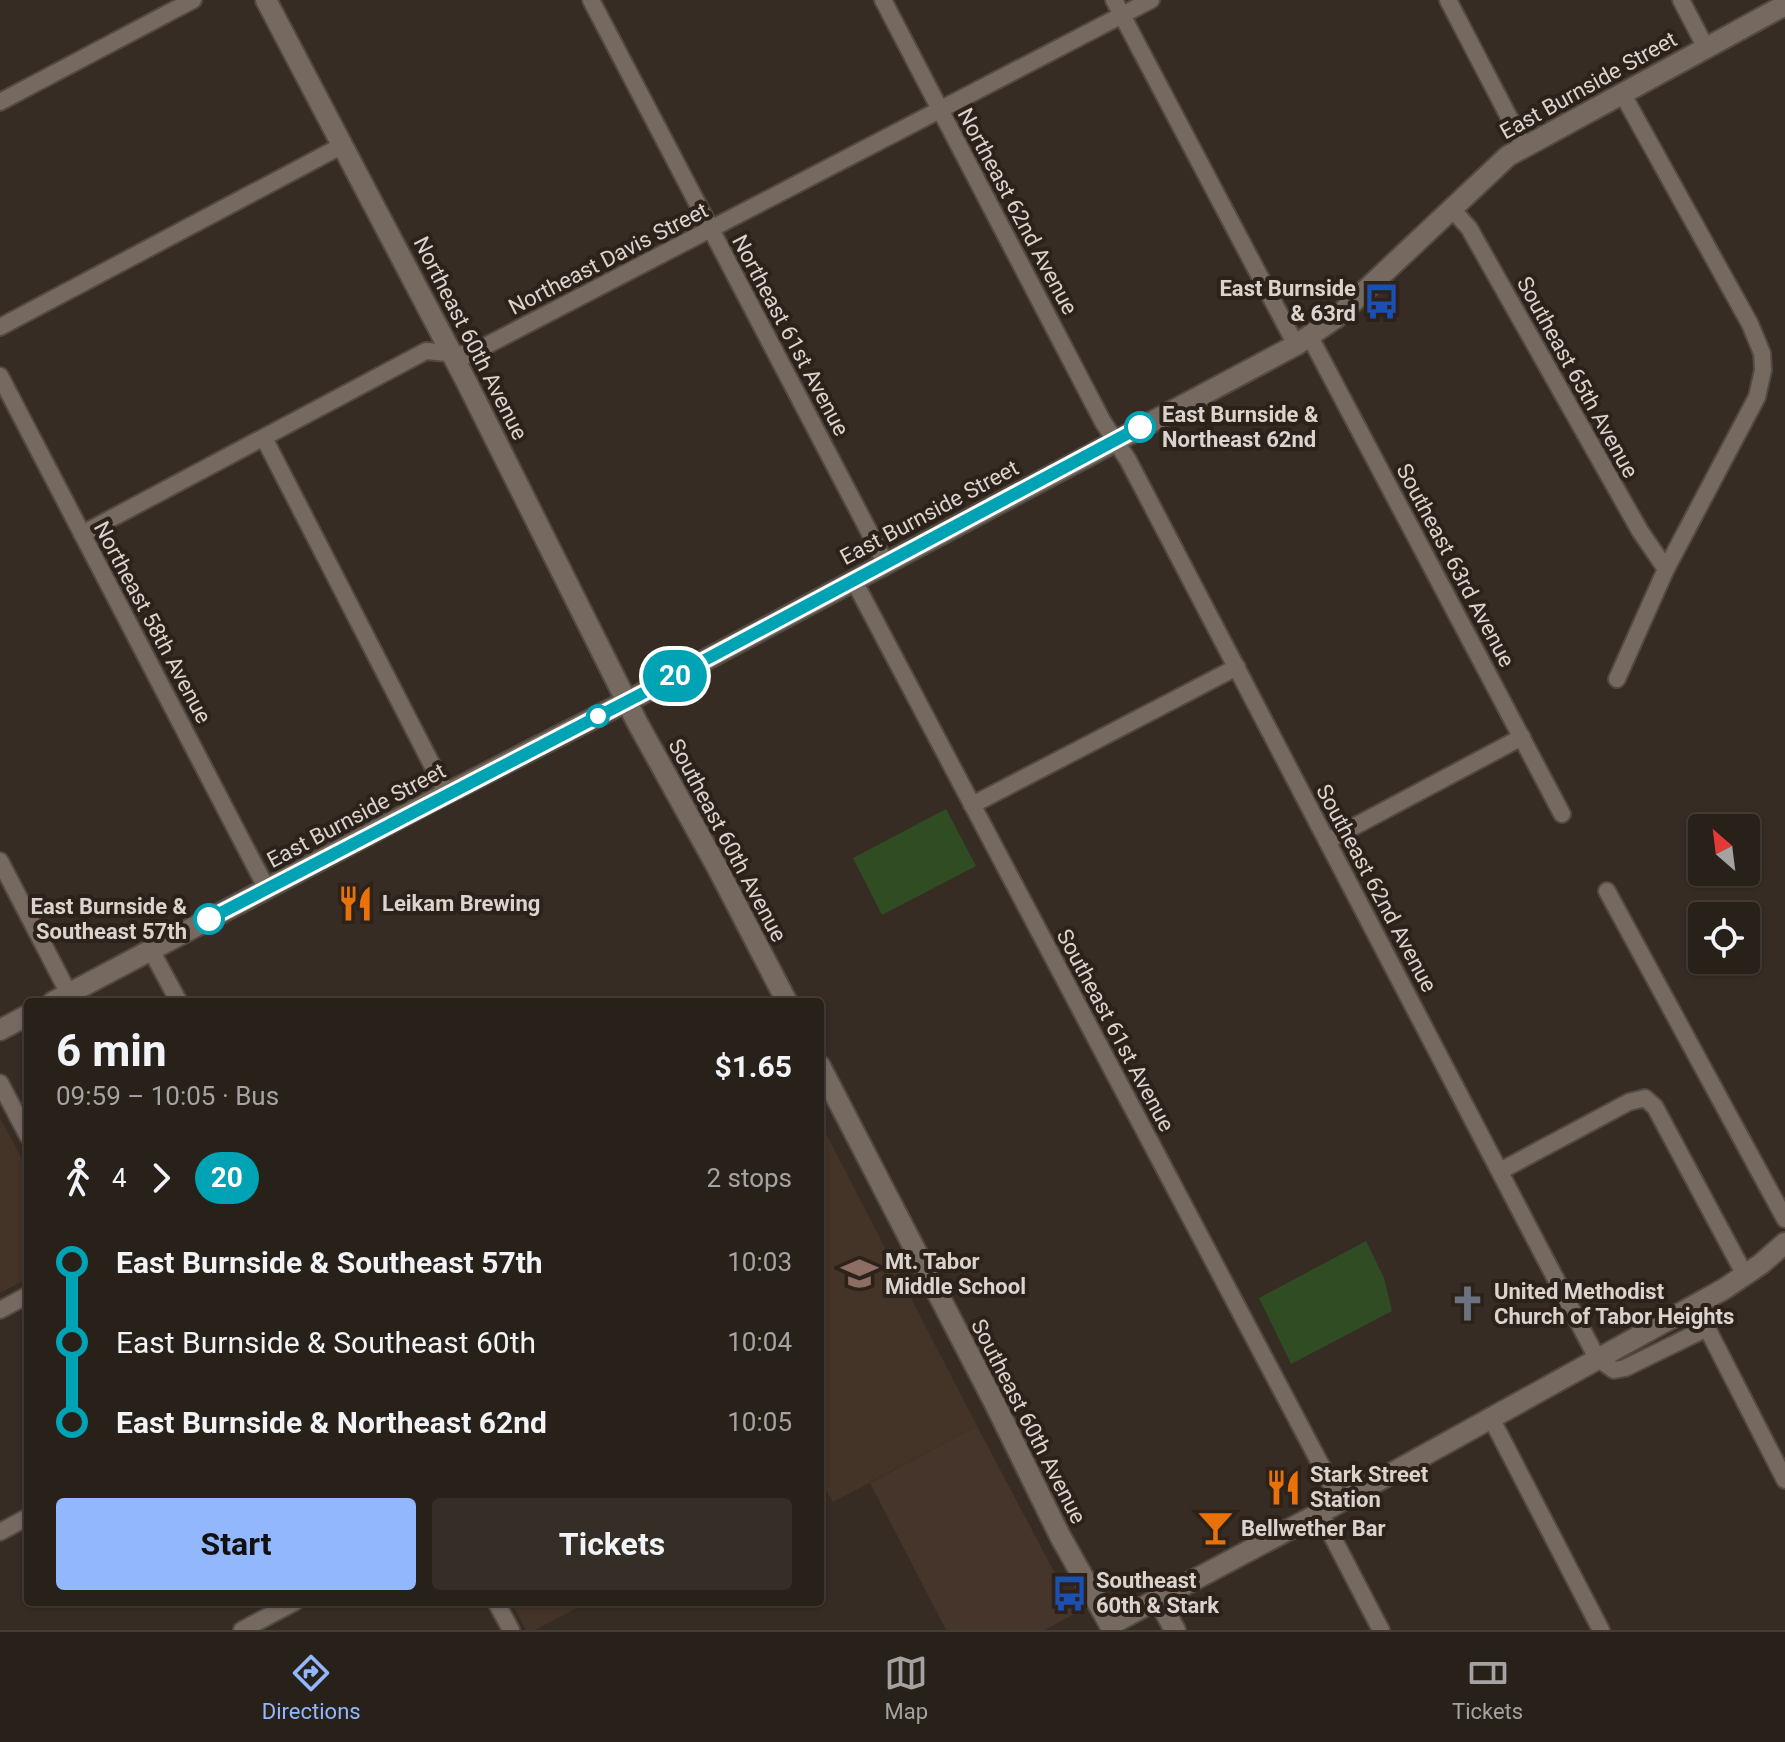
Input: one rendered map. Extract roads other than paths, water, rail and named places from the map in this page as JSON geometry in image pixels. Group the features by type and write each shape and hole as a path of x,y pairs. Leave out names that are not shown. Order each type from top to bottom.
{"main road":[{"name":"Northeast 60th Avenue","path":"266,0 452,354 626,701"},
{"name":"East Burnside Street","path":"61,998 1303,341 1337,317 1496,166 1524,146 1785,5"},
{"name":"Southeast 60th Avenue","path":"626,701 785,998"},
{"path":"0,1030 24,1017"},
{"name":"Southeast 60th Avenue","path":"824,1074 994,1402 1105,1627"},
{"path":"1105,1627 1320,1513 1745,1275 1785,1243"},
{"path":"1158,1599 1175,1630"}],"street":[{"path":"0,102 193,0"},
{"name":"Northeast 61st Avenue","path":"591,0 885,562"},
{"name":"Northeast 62nd Avenue","path":"883,0 1115,440"},
{"name":"Northeast Davis Street","path":"82,534 426,351 468,355 940,111 1118,8 1151,0"},
{"path":"1448,0 1524,146"},
{"path":"1681,0 1706,48"},
{"name":"Southeast 63rd Avenue","path":"1118,8 1562,814"},
{"path":"1617,679 1666,569 1754,406 1762,383 1762,353 1750,324 1622,93"},
{"path":"0,327 343,145"},
{"name":"Southeast 65th Avenue","path":"1451,208 1469,228 1640,531 1666,569"},
{"name":"Northeast 58th Avenue","path":"0,376 267,889"},
{"path":"264,438 447,794"},
{"name":"Southeast 62nd Avenue","path":"1115,440 1237,667 1597,1358"},
{"name":"Southeast 61st Avenue","path":"853,579 1340,1501"},
{"path":"972,805 1237,667"},
{"path":"1327,841 1522,737"},
{"path":"0,861 61,998"},
{"path":"1607,891 1785,1219"},
{"path":"151,950 177,998"},
{"path":"0,1083 24,1128"},
{"path":"1500,1171 1629,1102 1645,1098 1655,1107 1745,1275"},
{"path":"0,1310 24,1297"},
{"path":"1597,1358 1614,1370 1625,1368 1707,1328 1785,1480"},
{"path":"1491,1418 1601,1630"},
{"path":"1320,1513 1381,1630"},
{"path":"0,1532 24,1519"},
{"path":"242,1630 287,1606"},
{"path":"498,1606 511,1630"}],"place":[{"name":"East Burnside & 63rd","path":"1382,301"},
{"name":"East Burnside & Northeast 62nd","path":"1140,427"},
{"name":"Leikam Brewing","path":"356,903"},
{"name":"East Burnside & Southeast 57th","path":"209,919"},
{"name":"Mt. Tabor Middle School","path":"859,1274"},
{"name":"United Methodist Church of Tabor Heights","path":"1468,1304"},
{"name":"Stark Street Station","path":"1284,1487"},
{"name":"Bellwether Bar","path":"1215,1528"},
{"name":"Southeast 60th & Stark","path":"1070,1593"}]}
